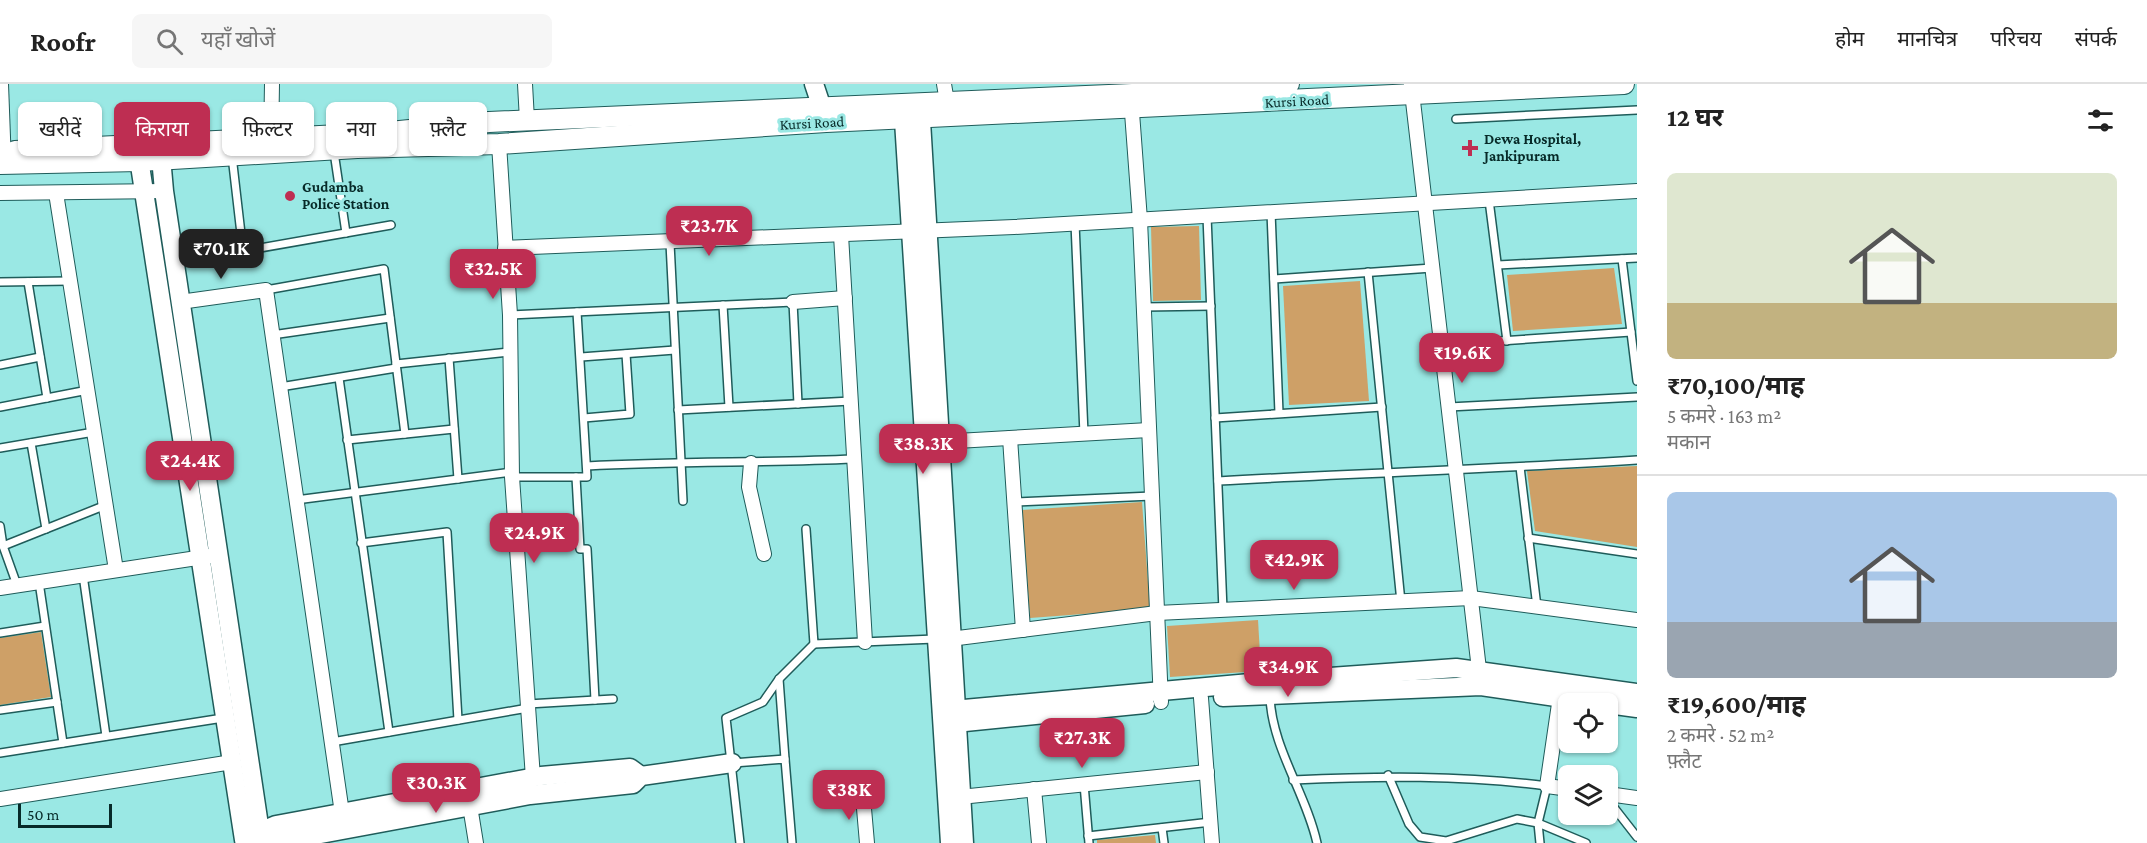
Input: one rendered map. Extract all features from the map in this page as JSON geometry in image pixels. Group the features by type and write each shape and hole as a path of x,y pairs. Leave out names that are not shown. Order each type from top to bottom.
{"main road":[{"name":"Kursi Road","path":"314,142 527,120 822,108 912,111 946,93 1073,90 1132,101 1173,88 1289,84"},
{"name":"Kursi Road","path":"397,147 499,144 912,111 1411,90 1624,84"},
{"name":"Kursi Road","path":"2,157 114,154"}],"street":[{"path":"1,84 2,157"},
{"path":"271,102 272,84"},
{"path":"525,84 527,120"},
{"path":"814,84 822,108"},
{"path":"1411,90 1480,679"},
{"path":"1132,101 1140,219 1161,697"},
{"path":"912,111 948,717 950,843"},
{"path":"499,144 510,315 512,474 533,778"},
{"path":"138,156 209,556 252,841"},
{"path":"161,156 209,556 225,718 232,762 252,841"},
{"path":"0,193 164,191"},
{"path":"505,248 841,235 1637,191"},
{"path":"56,193 116,570"},
{"path":"919,231 939,442 943,639"},
{"path":"841,235 865,642"},
{"path":"180,302 266,290 342,813"},
{"path":"794,302 845,297"},
{"path":"939,442 1149,430"},
{"path":"1010,438 1023,630"},
{"path":"751,463 749,487 764,554"},
{"path":"0,588 209,556"},
{"path":"943,639 1157,614 1471,598 1637,620"},
{"path":"948,717 1456,668 1480,679 1558,697"},
{"path":"1161,697 1200,698 1480,679 1637,693"},
{"path":"1200,698 1212,843"},
{"path":"1618,706 1637,708"},
{"path":"1558,711 1547,786 1558,788"},
{"path":"948,717 960,797 964,843"},
{"path":"0,799 232,762"},
{"path":"252,841 530,795 633,784 641,776 732,763"},
{"path":"252,841 276,825 533,778 630,768 641,776"},
{"path":"960,797 1207,772"},
{"path":"1034,789 1039,843"},
{"path":"1618,795 1637,798"},
{"path":"863,797 867,843"},
{"path":"470,806 476,843"}],"lane":[{"path":"1456,119 1637,110"},
{"path":"232,156 243,250 391,225"},
{"path":"334,156 346,233"},
{"path":"1489,200 1507,341"},
{"path":"1271,212 1279,413"},
{"path":"1207,216 1223,610"},
{"path":"1075,223 1084,434"},
{"path":"670,243 683,501"},
{"path":"1498,265 1637,258"},
{"path":"1622,259 1637,381"},
{"path":"1274,279 1432,268"},
{"path":"266,290 384,269 405,434"},
{"path":"1368,272 1401,602"},
{"path":"0,282 70,280"},
{"path":"28,282 47,398"},
{"path":"510,315 794,302 798,404"},
{"path":"723,305 729,407"},
{"path":"1144,307 1211,306"},
{"path":"296,500 512,474 587,477 577,312"},
{"path":"272,335 390,318"},
{"path":"1441,345 1631,332"},
{"path":"580,357 675,350"},
{"path":"280,387 448,358 509,352"},
{"path":"584,418 630,414 626,354"},
{"path":"0,364 40,357"},
{"path":"448,358 458,479"},
{"path":"339,378 389,732"},
{"path":"0,407 88,390"},
{"path":"1449,407 1637,397"},
{"path":"678,410 851,401"},
{"path":"1215,417 1382,407"},
{"path":"347,440 454,429"},
{"path":"0,448 94,432"},
{"path":"31,443 46,529"},
{"path":"587,466 681,461 751,463 854,459"},
{"path":"1218,481 1387,472 1456,472 1637,460"},
{"path":"1520,468 1536,607"},
{"path":"576,477 580,549 587,549 595,700"},
{"path":"1014,502 1152,496"},
{"path":"3,546 106,505"},
{"path":"0,526 3,546 17,585"},
{"path":"806,529 814,644"},
{"path":"361,543 447,532 458,720"},
{"path":"1528,538 1637,554"},
{"path":"83,575 106,736"},
{"path":"39,582 63,743"},
{"path":"0,633 45,626"},
{"path":"740,843 726,718 764,702 779,679 814,644 943,639"},
{"path":"779,679 792,843"},
{"path":"1270,694 1271,715 1293,780 1311,817 1317,843"},
{"path":"332,742 528,706 613,699"},
{"path":"0,710 57,702"},
{"path":"0,753 225,718"},
{"path":"732,763 785,759"},
{"path":"1293,780 1388,775 1483,778 1547,786 1538,823 1540,843"},
{"path":"1388,775 1409,824 1420,837 1446,842 1517,819 1538,823 1586,843"},
{"path":"1084,784 1089,839 1211,822"},
{"path":"1618,813 1637,837"},
{"path":"1162,828 1164,843"}],"shaded area":[{"path":"1199,226 1201,300 1153,301 1151,227"},
{"path":"1614,268 1622,324 1513,331 1507,275"},
{"path":"1360,281 1369,401 1289,405 1283,286"},
{"path":"1637,466 1637,547 1535,531 1527,471"},
{"path":"1142,502 1150,609 1030,618 1022,510"},
{"path":"1258,620 1261,671 1170,677 1167,626"},
{"path":"41,632 51,697 0,705 0,638"},
{"path":"1155,835 1156,843 1097,843 1097,840"}],"place":[{"name":"Dewa Hospital, Jankipuram","path":"1470,148"},
{"name":"Gudamba Police Station","path":"290,196"}]}
